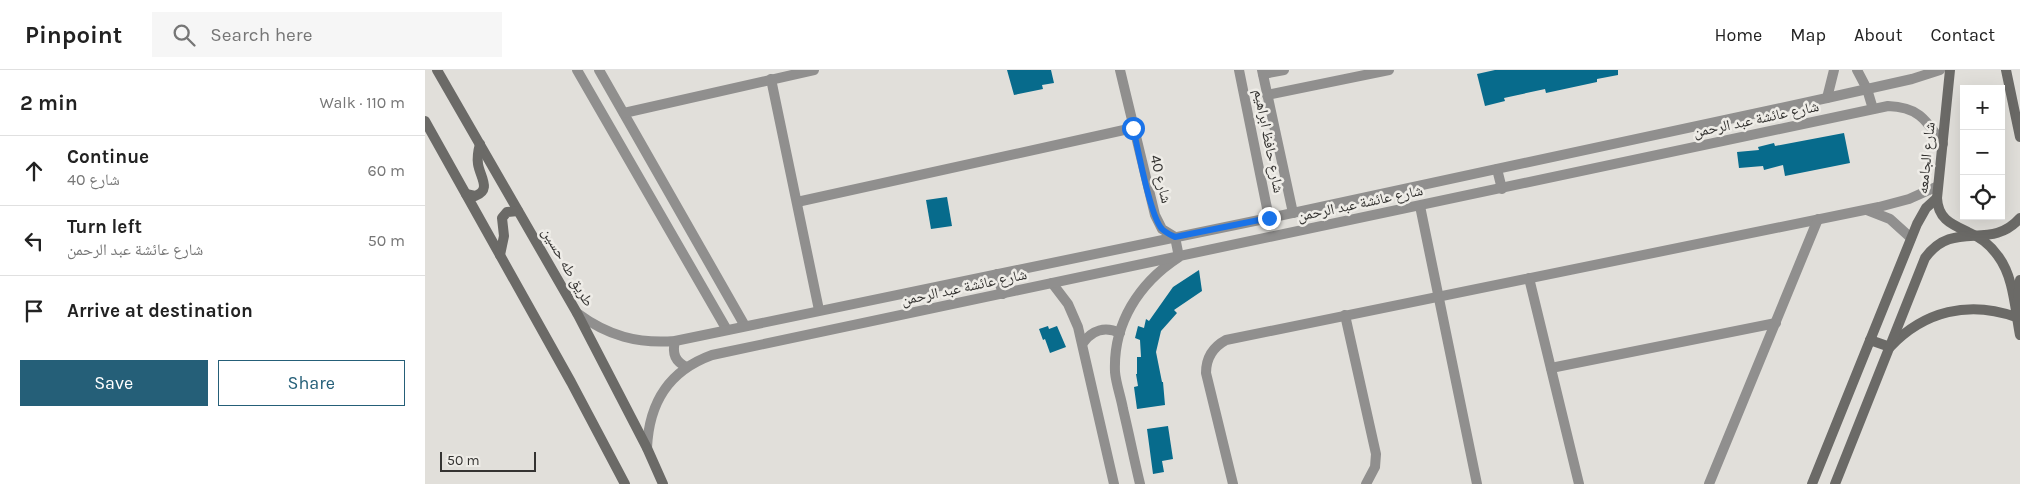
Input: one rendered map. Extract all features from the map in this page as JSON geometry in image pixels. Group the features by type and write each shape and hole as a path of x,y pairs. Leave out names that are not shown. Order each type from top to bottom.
{"street":[{"name":"طريق طه حسين","path":"437,70 577,313 647,448 663,484"},
{"path":"577,70 727,330"},
{"path":"599,70 745,326"},
{"path":"624,113 814,70"},
{"name":"شارع 40","path":"1120,70 1155,215 1162,229 1175,237"},
{"name":"شارع حافظ ابراهيم","path":"1239,70 1269,218"},
{"path":"1262,72 1284,70"},
{"path":"1267,95 1389,70"},
{"path":"1827,98 1834,70"},
{"path":"1857,70 1867,89 1873,109"},
{"name":"شارع عائشة عبد الرحمن","path":"577,313 607,332 623,338 641,342 675,341 1293,213 1827,98 1940,70"},
{"name":"شارع الجامعه","path":"1950,70 1938,186 1938,209 1946,221 1976,236 1992,248 2003,264 2007,272 2020,335"},
{"path":"2006,70 2020,138"},
{"name":"شارع حافظ ابراهيم","path":"1262,72 1293,213"},
{"path":"771,80 819,310"},
{"name":"شارع عائشة عبد الرحمن","path":"647,448 651,417 665,389 687,366 712,355 1888,106 1903,107 1917,112 1928,122 1943,144"},
{"path":"425,121 571,382 625,484"},
{"path":"797,202 1133,128"},
{"path":"466,194 475,196 484,187 477,158 480,144"},
{"path":"1497,169 1502,189"},
{"path":"1233,484 1206,373 1207,361 1212,350 1226,340 1864,210 1909,199 1938,186"},
{"path":"1812,484 1911,238 1921,216 1937,198"},
{"path":"1419,206 1477,484"},
{"path":"1864,210 1890,219 1911,238"},
{"path":"500,254 504,236 502,218 507,212 519,211"},
{"path":"1835,484 1925,258 1943,241 1951,237 1959,235 1985,236 2002,231 2020,218"},
{"path":"1709,484 1818,219"},
{"path":"1140,484 1115,374 1117,346 1130,307 1145,284 1165,266 1179,257 1175,237"},
{"path":"997,274 1003,294"},
{"path":"1529,278 1579,484"},
{"path":"1890,348 1898,338 1918,323 1953,310 1985,309 2016,317 2020,280"},
{"path":"1052,283 1061,293 1073,315 1083,343 1114,484"},
{"path":"1345,316 1376,454 1375,467 1366,484"},
{"path":"1551,368 1776,323"},
{"path":"1083,343 1096,331 1108,329 1120,333"},
{"path":"1870,340 1890,348"},
{"path":"675,341 675,354 679,362 687,366"}],"building":[{"path":"1007,70 1051,70 1054,83 1042,85 1043,89 1014,95"},
{"path":"1495,70 1618,70 1618,75 1597,79 1597,82 1546,93 1545,89 1504,98 1505,101 1485,106 1477,74"},
{"path":"1844,133 1850,163 1785,176 1783,165 1764,170 1763,166 1739,168 1737,152 1759,150 1758,147 1774,143 1775,146"},
{"path":"947,197 952,226 931,229 926,200"},
{"path":"1199,270 1202,291 1174,310 1177,313 1161,331 1156,352 1163,382 1165,405 1137,409 1134,387 1138,386 1136,374 1137,357 1141,357 1140,340 1135,338 1138,326 1144,328 1146,319 1149,321 1173,287"},
{"path":"1048,326 1049,329 1057,326 1066,347 1050,353 1039,329"},
{"path":"1168,426 1173,459 1162,461 1164,472 1153,474 1147,429"}],"route":[{"path":"1133,128 1155,215 1162,229 1168,234 1175,237 1269,218"}]}
